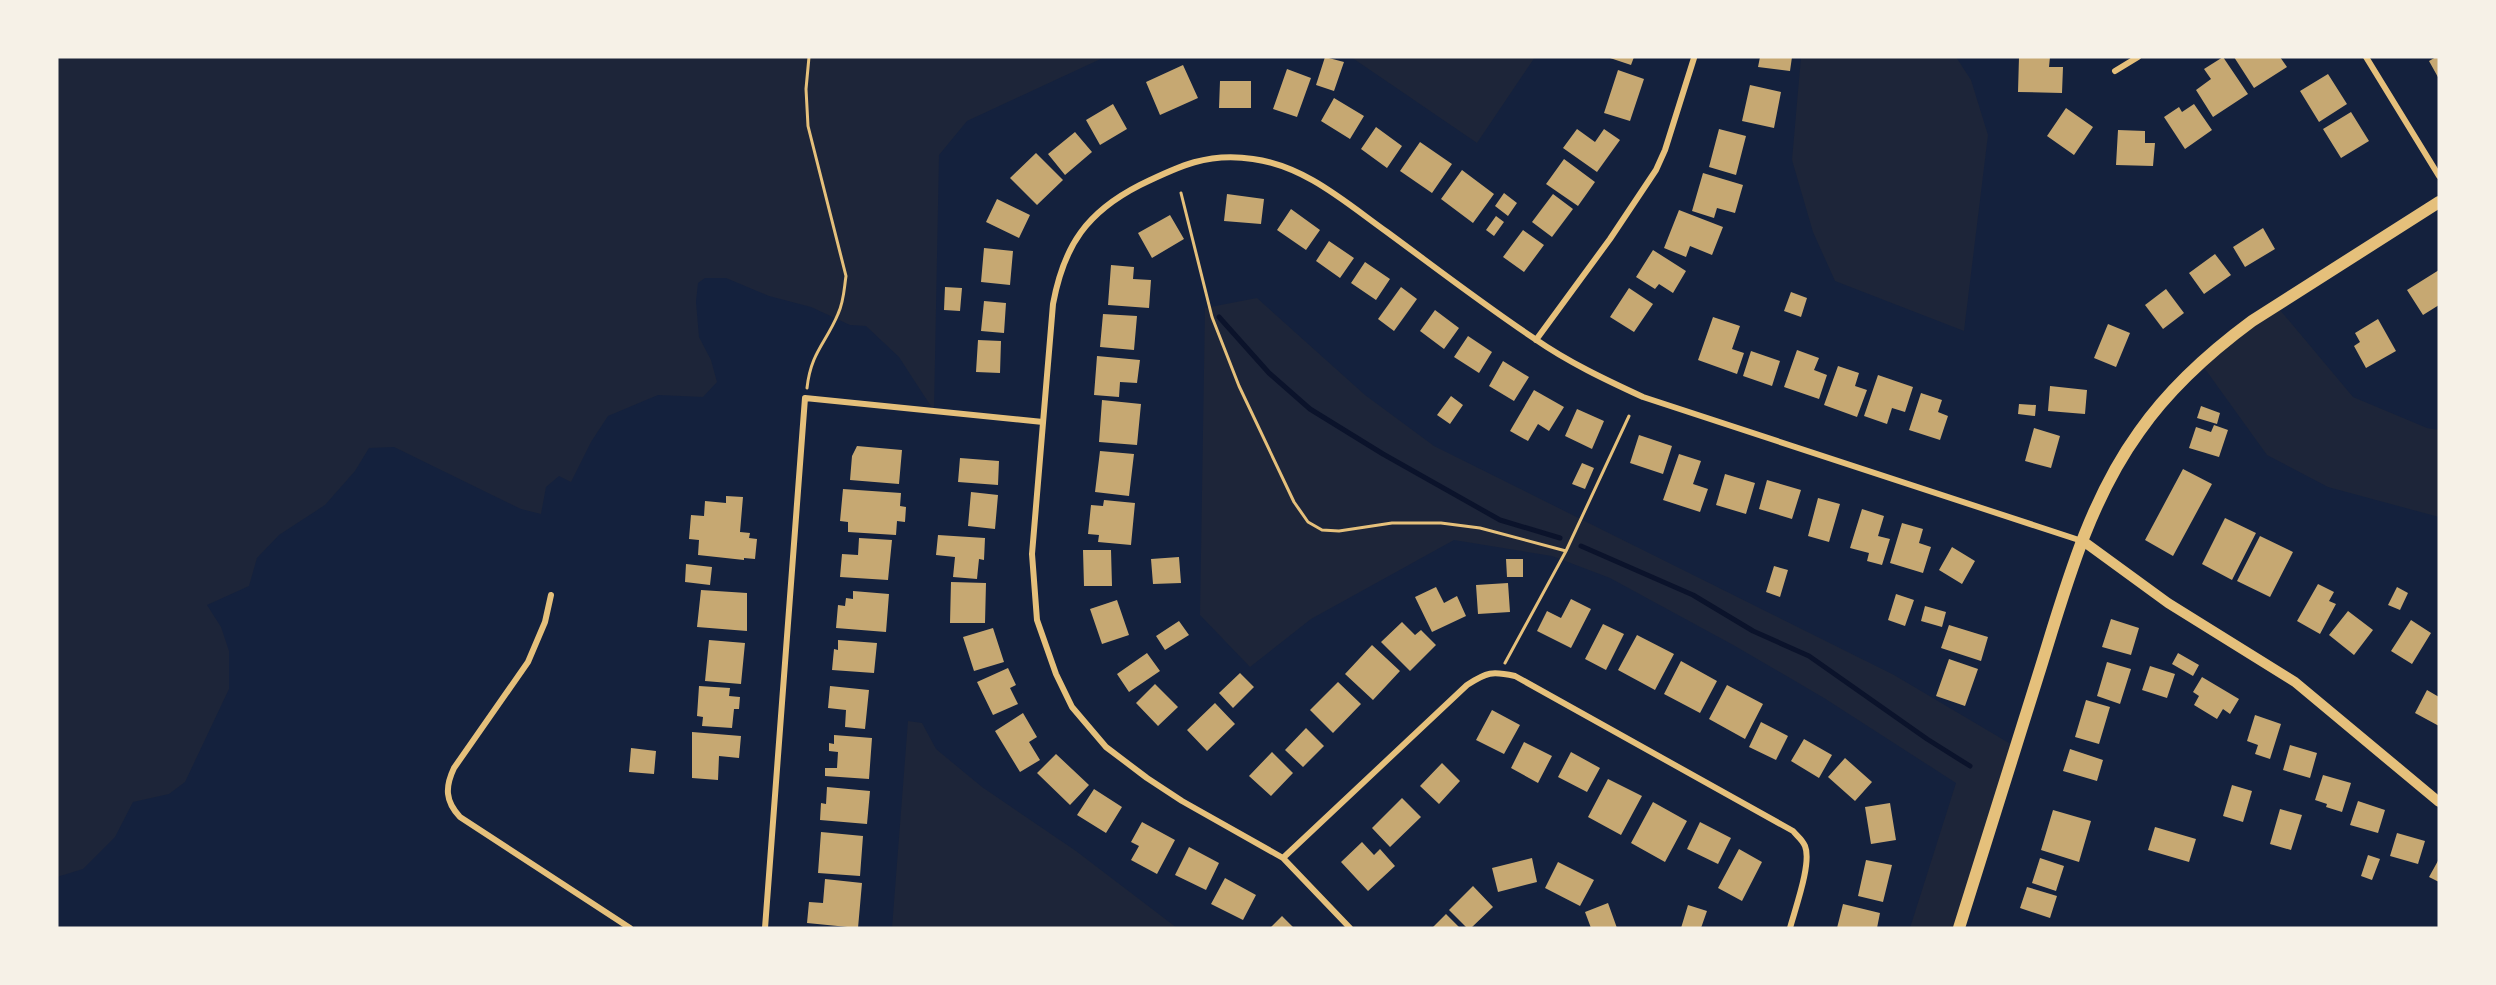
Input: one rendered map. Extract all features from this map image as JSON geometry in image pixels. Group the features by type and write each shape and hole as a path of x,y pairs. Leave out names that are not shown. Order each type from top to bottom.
{"main road":[{"path":"1959,928 2070,573 2105,489 2139,431 2201,363 2252,321 2439,202"}],"street":[{"path":"2115,72 2138,57"},
{"path":"2366,57 2439,176"},
{"path":"1536,340 1610,239 1656,170 1665,150 1694,58"},
{"path":"1350,928 1283,858 1182,801 1125,763 1106,747 1072,707 1044,643 1037,620 1032,554 1043,422 1053,304 1068,253 1092,217 1110,202 1183,164 1204,159 1252,158 1289,167 1307,176 1536,340 1590,371 1643,397 2083,541 2168,603 2295,682 2439,802"},
{"path":"765,928 805,398 1043,422"},
{"path":"551,596 544,622 528,662 454,768 448,781 448,801 460,816 630,928"},
{"path":"1283,858 1467,685 1489,672 1500,673 1515,676 1778,822 1801,839 1806,848 1806,863 1790,928"}],"path":[{"path":"805,398 809,366 838,315 846,276 808,126 806,89 808,57"},
{"path":"1181,193 1212,317 1239,386 1294,502 1308,522 1323,530 1339,531 1392,523 1441,523 1480,528 1566,551"},
{"path":"1500,673 1566,551 1629,416"}],"shaded area":[{"path":"57,57 1105,57 967,121 939,155 934,411 899,357 866,326 850,325 811,307 769,296 726,278 705,278 698,283 696,302 699,337 711,360 717,382 703,397 658,395 608,416 591,442 571,482 559,476 546,487 541,514 521,509 394,447 369,448 355,471 325,505 279,535 257,558 249,586 207,605 221,627 229,651 229,689 185,782 169,794 133,802 115,837 83,869 57,877"},
{"path":"1351,57 1535,57 1477,143"},
{"path":"1801,57 1956,57 1971,80 1988,135 1964,331 1835,281 1813,232 1792,160"},
{"path":"1257,298 1365,395 1434,446 1894,675 2014,746 1957,928 1910,928 1956,783 1824,698 1735,646 1610,578 1552,556 1454,540 1311,619 1250,667 1200,615 1205,308"},
{"path":"2275,304 2353,397 2427,428 2439,430 2439,517 2328,487 2267,455 2200,362"},
{"path":"908,721 922,723 936,749 982,787 1076,851 1177,928 892,928"}],"building":[{"path":"1325,57 1344,62 1334,91 1316,85"},
{"path":"1607,57 1634,57 1631,65"},
{"path":"1760,57 1792,57 1790,71 1758,67"},
{"path":"2019,57 2050,57 2049,67 2063,67 2062,93 2018,92"},
{"path":"2223,57 2248,94 2213,117 2196,90 2211,79 2204,69"},
{"path":"2234,57 2280,57 2287,67 2254,88"},
{"path":"2439,57 2439,79 2429,61"},
{"path":"1183,65 1198,98 1160,115 1146,82"},
{"path":"1287,69 1311,78 1297,117 1273,109"},
{"path":"1618,70 1644,79 1630,121 1604,113"},
{"path":"2328,74 2347,104 2319,122 2300,91"},
{"path":"1220,81 1251,81 1251,108 1219,108"},
{"path":"1750,85 1781,92 1774,128 1742,121"},
{"path":"1334,98 1364,116 1350,139 1321,121"},
{"path":"1113,104 1127,129 1100,145 1086,120"},
{"path":"2194,104 2212,130 2185,149 2164,117 2179,107 2182,112"},
{"path":"2066,108 2093,127 2074,155 2047,136"},
{"path":"2351,112 2369,141 2341,158 2323,129"},
{"path":"1376,127 1402,146 1387,168 1361,149"},
{"path":"1577,129 1595,142 1604,129 1620,140 1597,172 1563,148"},
{"path":"1719,129 1746,136 1736,175 1709,167"},
{"path":"2118,130 2145,131 2145,143 2155,143 2153,166 2116,165"},
{"path":"1075,132 1092,152 1065,175 1048,154"},
{"path":"1420,142 1452,164 1432,193 1400,171"},
{"path":"1036,153 1063,180 1037,205 1010,178"},
{"path":"1564,159 1595,182 1578,206 1546,184"},
{"path":"1462,170 1494,194 1473,223 1441,199"},
{"path":"1703,173 1743,185 1735,213 1717,208 1714,218 1692,211"},
{"path":"1504,193 1517,203 1508,216 1495,206"},
{"path":"1227,194 1264,199 1261,224 1224,221"},
{"path":"1553,194 1573,209 1552,237 1532,222"},
{"path":"997,199 1030,215 1019,238 986,222"},
{"path":"1291,209 1320,230 1306,250 1277,230"},
{"path":"1679,210 1723,227 1712,255 1690,246 1686,257 1664,248"},
{"path":"1170,215 1184,239 1152,258 1138,233"},
{"path":"1496,216 1504,222 1494,236 1486,230"},
{"path":"2263,228 2275,249 2245,267 2233,247"},
{"path":"1523,230 1544,245 1524,272 1503,257"},
{"path":"1329,241 1354,258 1340,278 1316,261"},
{"path":"984,248 1013,251 1010,285 981,282"},
{"path":"1653,250 1686,271 1673,293 1659,284 1655,289 1636,277"},
{"path":"2215,254 2231,275 2204,294 2189,273"},
{"path":"1365,262 1390,279 1376,300 1351,283"},
{"path":"1111,265 1134,267 1133,279 1151,280 1149,308 1108,305"},
{"path":"2439,270 2439,305 2423,315 2407,290"},
{"path":"945,287 962,288 960,311 944,310"},
{"path":"1401,287 1417,299 1394,331 1378,319"},
{"path":"1629,288 1653,304 1634,332 1610,317"},
{"path":"2166,289 2184,313 2163,329 2145,305"},
{"path":"1791,292 1807,298 1801,317 1784,311"},
{"path":"984,301 1006,303 1004,333 981,331"},
{"path":"1435,310 1459,328 1444,349 1420,331"},
{"path":"1103,314 1137,316 1134,350 1100,347"},
{"path":"1713,317 1740,326 1732,349 1744,353 1737,374 1698,360"},
{"path":"2378,319 2396,351 2366,368 2354,346 2360,342 2355,333"},
{"path":"2108,324 2130,333 2116,367 2094,358"},
{"path":"1468,336 1492,352 1479,373 1454,357"},
{"path":"978,340 1001,341 1000,373 976,372"},
{"path":"1797,350 1819,358 1814,370 1827,375 1819,399 1784,387"},
{"path":"1751,351 1780,361 1772,386 1743,376"},
{"path":"1097,356 1140,360 1137,383 1120,382 1119,397 1094,395"},
{"path":"1503,361 1529,377 1514,401 1489,386"},
{"path":"1838,366 1859,373 1855,386 1867,390 1857,417 1824,405"},
{"path":"1878,375 1913,387 1905,412 1892,408 1887,424 1864,416"},
{"path":"2050,386 2087,390 2085,414 2048,411"},
{"path":"1534,390 1564,407 1549,431 1538,424 1528,441 1510,431"},
{"path":"1921,393 1942,400 1938,412 1948,416 1940,440 1909,430"},
{"path":"1451,396 1463,405 1450,424 1437,415"},
{"path":"1102,400 1141,404 1137,445 1099,442"},
{"path":"2019,404 2036,405 2035,416 2018,414"},
{"path":"2201,406 2220,413 2217,424 2197,418"},
{"path":"1577,409 1604,421 1592,449 1565,436"},
{"path":"2214,425 2228,430 2219,457 2189,448 2196,427 2211,432"},
{"path":"2034,428 2060,436 2051,468 2025,461"},
{"path":"1639,435 1672,446 1663,474 1630,463"},
{"path":"857,446 902,450 899,484 850,480 852,456"},
{"path":"1100,451 1134,454 1129,496 1095,492"},
{"path":"1679,454 1701,461 1693,484 1708,489 1700,512 1663,500"},
{"path":"960,458 999,461 998,485 958,482"},
{"path":"1582,463 1594,468 1585,489 1572,484"},
{"path":"2183,469 2212,484 2173,556 2145,540"},
{"path":"1725,474 1755,483 1746,514 1716,505"},
{"path":"1767,480 1801,490 1792,519 1759,509"},
{"path":"843,489 901,493 900,506 906,507 905,522 897,521 896,535 848,532 848,522 840,521"},
{"path":"971,492 998,495 995,529 968,526"},
{"path":"726,496 743,497 740,532 750,533 749,538 757,539 755,559 698,555 699,540 689,539 691,515 704,516 705,501 726,503"},
{"path":"1818,498 1840,504 1829,542 1808,536"},
{"path":"1104,500 1135,503 1131,545 1098,542 1099,535 1088,534 1091,505 1103,506"},
{"path":"1862,509 1884,516 1878,536 1890,539 1882,565 1867,561 1869,553 1850,548"},
{"path":"2225,518 2256,533 2232,580 2202,564"},
{"path":"1902,523 1923,529 1919,543 1931,547 1923,573 1890,563"},
{"path":"938,535 985,538 984,560 979,559 977,579 953,577 955,557 936,555"},
{"path":"2260,536 2293,552 2270,597 2237,581"},
{"path":"859,538 892,540 888,580 840,577 842,554 858,555"},
{"path":"1952,547 1975,561 1962,584 1939,570"},
{"path":"1083,550 1111,550 1112,586 1084,586"},
{"path":"1179,557 1181,583 1153,584 1151,559"},
{"path":"1506,559 1523,559 1523,577 1507,577"},
{"path":"686,564 712,567 710,585 685,582"},
{"path":"1774,566 1788,570 1780,597 1766,592"},
{"path":"951,582 986,583 985,623 950,623"},
{"path":"1508,583 1510,612 1478,614 1476,585"},
{"path":"2318,584 2334,592 2329,601 2336,604 2320,634 2297,621"},
{"path":"1436,587 1444,603 1457,596 1466,616 1432,632 1415,597"},
{"path":"2397,587 2408,593 2400,610 2388,605"},
{"path":"701,590 747,593 747,631 697,627"},
{"path":"853,591 889,594 886,632 836,628 838,605 845,606 846,598 853,599"},
{"path":"1896,594 1914,600 1905,626 1888,620"},
{"path":"1571,599 1591,609 1571,648 1537,631 1547,611 1561,618"},
{"path":"1117,600 1129,635 1102,644 1090,609"},
{"path":"1925,606 1946,612 1942,627 1921,621"},
{"path":"2348,611 2373,630 2354,655 2329,635"},
{"path":"2111,619 2139,628 2131,655 2102,647"},
{"path":"2411,620 2431,633 2412,664 2391,651"},
{"path":"1179,621 1189,635 1165,650 1156,636"},
{"path":"1402,622 1415,635 1421,630 1436,645 1410,671 1381,642"},
{"path":"1603,624 1624,634 1606,670 1585,659"},
{"path":"1949,625 1988,637 1981,661 1941,648"},
{"path":"993,628 1004,662 974,671 963,637"},
{"path":"1637,635 1674,654 1655,690 1618,670"},
{"path":"709,640 745,643 741,684 705,681"},
{"path":"838,640 877,643 874,673 832,670 834,649 838,650"},
{"path":"1372,645 1400,671 1373,700 1345,674"},
{"path":"1147,653 1160,671 1129,692 1117,674"},
{"path":"2178,653 2199,665 2193,676 2172,664"},
{"path":"1949,659 1978,669 1965,706 1936,696"},
{"path":"1681,661 1717,681 1700,713 1664,694"},
{"path":"2107,662 2131,669 2120,704 2097,696"},
{"path":"2150,666 2175,674 2167,698 2142,690"},
{"path":"1008,668 1016,685 1010,688 1018,704 993,715 977,682"},
{"path":"1240,673 1254,687 1233,708 1219,693"},
{"path":"2202,677 2239,699 2230,714 2223,709 2217,719 2194,705 2199,696 2193,692"},
{"path":"1338,682 1361,704 1333,733 1310,710"},
{"path":"1155,684 1178,707 1158,726 1136,703"},
{"path":"1727,685 1763,704 1745,739 1709,719"},
{"path":"699,686 730,688 729,696 740,697 739,709 734,709 732,728 702,726 703,717 697,716"},
{"path":"830,686 869,690 865,729 845,727 846,710 828,708"},
{"path":"2427,690 2439,697 2439,726 2415,713"},
{"path":"2086,700 2110,707 2099,744 2075,737"},
{"path":"1215,703 1235,724 1207,751 1187,730"},
{"path":"1492,710 1520,725 1504,754 1476,740"},
{"path":"1023,713 1037,737 1029,742 1040,760 1020,772 995,731"},
{"path":"2255,715 2281,724 2270,759 2255,754 2258,745 2247,741"},
{"path":"1761,722 1788,736 1776,760 1749,747"},
{"path":"1306,728 1324,746 1303,767 1285,750"},
{"path":"692,732 741,736 739,758 719,756 718,780 692,778"},
{"path":"834,735 872,738 869,779 825,776 825,768 837,768 838,752 829,751 829,743 834,744"},
{"path":"1804,739 1832,755 1819,778 1791,761"},
{"path":"1524,742 1552,756 1538,783 1511,768"},
{"path":"2290,745 2317,753 2310,778 2283,770"},
{"path":"631,748 656,751 654,774 629,772"},
{"path":"2070,749 2103,760 2097,781 2063,771"},
{"path":"1272,752 1293,773 1271,796 1249,776"},
{"path":"1571,752 1600,768 1587,792 1558,777"},
{"path":"1056,754 1089,785 1070,805 1037,773"},
{"path":"1845,758 1872,782 1855,801 1828,777"},
{"path":"1442,763 1460,781 1439,804 1420,786"},
{"path":"2323,775 2351,783 2342,812 2326,807 2327,804 2315,800"},
{"path":"1608,779 1642,796 1621,835 1588,817"},
{"path":"2232,785 2252,791 2243,822 2223,816"},
{"path":"827,787 870,791 867,824 820,820 821,803 826,804"},
{"path":"1094,789 1122,807 1106,833 1077,815"},
{"path":"1402,798 1421,817 1390,847 1372,828"},
{"path":"2358,801 2385,810 2378,833 2350,825"},
{"path":"1653,802 1687,821 1665,862 1631,843"},
{"path":"1890,803 1896,840 1871,844 1865,807"},
{"path":"2280,809 2302,815 2291,850 2270,844"},
{"path":"2053,810 2091,821 2079,862 2041,850"},
{"path":"1142,822 1175,840 1157,874 1131,860 1139,846 1131,842"},
{"path":"1700,822 1731,838 1718,864 1687,849"},
{"path":"2155,827 2196,839 2189,862 2148,850"},
{"path":"821,832 863,836 860,876 818,873"},
{"path":"2397,833 2425,841 2418,864 2390,856"},
{"path":"1362,842 1374,855 1380,849 1395,866 1368,891 1341,862"},
{"path":"1189,847 1219,863 1206,890 1175,875"},
{"path":"1739,849 1762,862 1742,901 1718,888"},
{"path":"2368,855 2380,859 2372,880 2361,876"},
{"path":"1532,858 1537,882 1498,892 1492,868"},
{"path":"2040,858 2064,866 2056,891 2032,883"},
{"path":"2439,859 2439,882 2429,877"},
{"path":"1866,860 1892,865 1883,902 1858,896"},
{"path":"1558,862 1594,880 1580,906 1545,888"},
{"path":"1225,878 1256,895 1243,920 1211,904"},
{"path":"825,879 862,883 858,928 807,923 809,902 823,903"},
{"path":"1473,886 1493,907 1471,928 1467,928 1449,910"},
{"path":"2027,887 2057,896 2050,918 2020,908"},
{"path":"1608,903 1617,928 1591,928 1585,912"},
{"path":"1843,904 1880,913 1877,928 1837,928"},
{"path":"1688,905 1707,911 1701,928 1681,928"},
{"path":"1446,914 1460,928 1432,928"},
{"path":"1282,916 1294,928 1270,928"}],"waterway":[{"path":"1219,317 1269,373 1310,409 1383,454 1500,520 1560,538"},
{"path":"1581,546 1693,595 1753,631 1809,656 1927,739 1970,766"}]}
